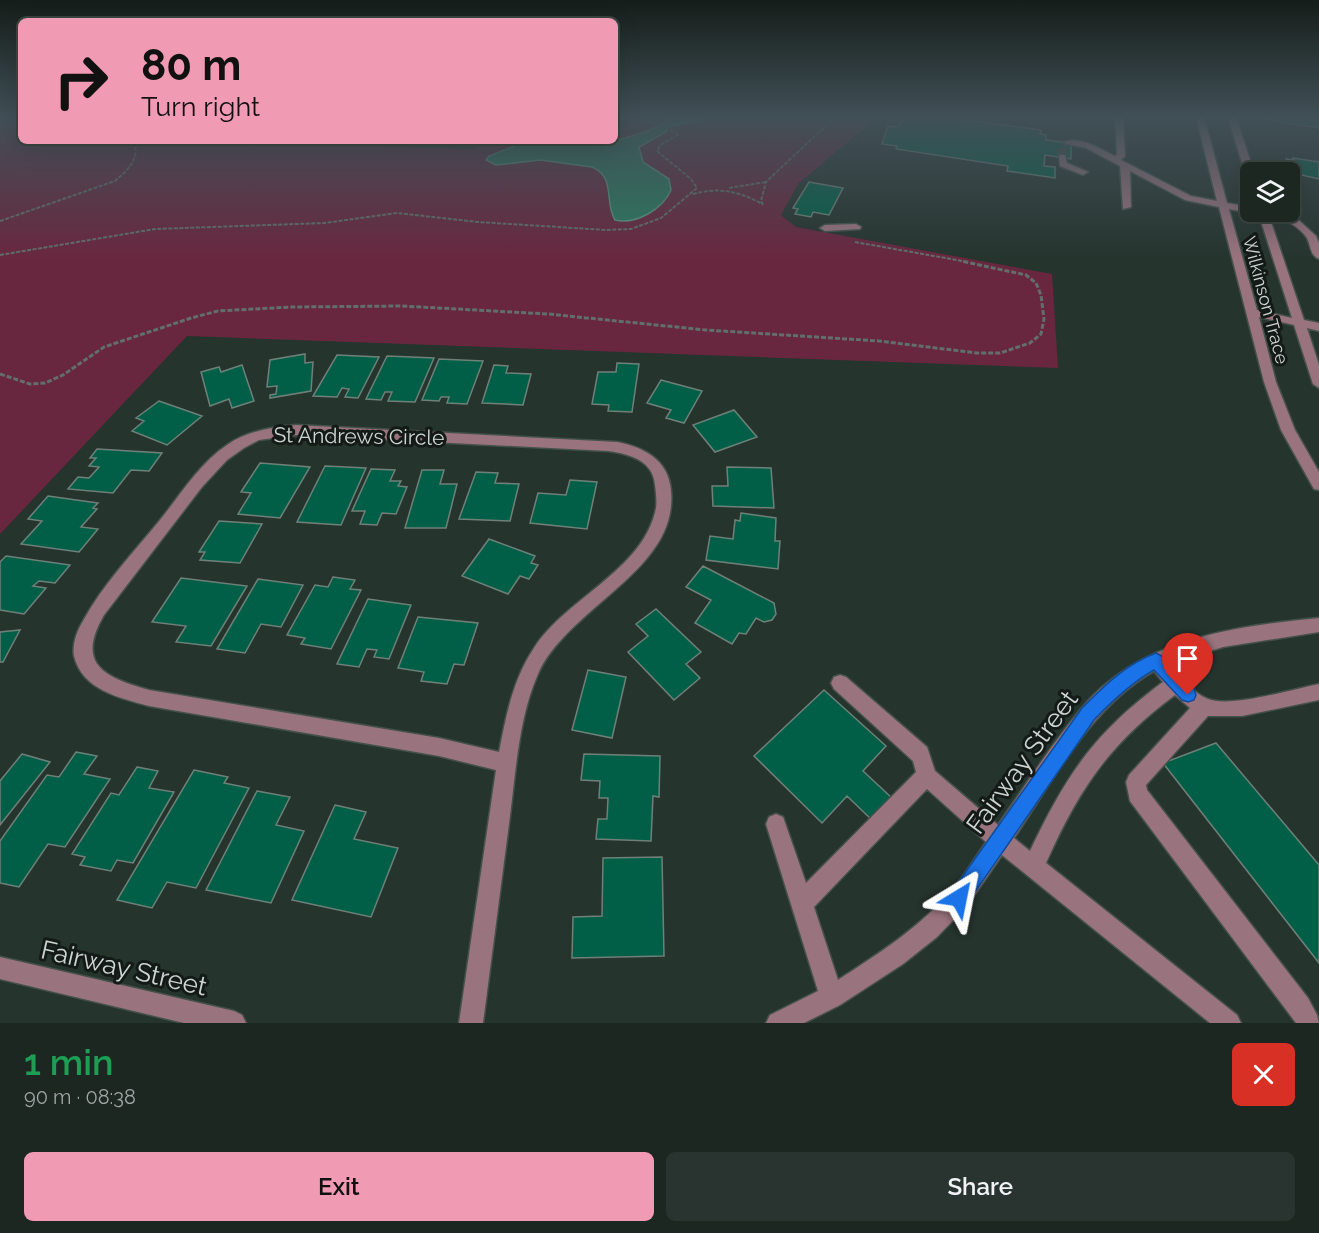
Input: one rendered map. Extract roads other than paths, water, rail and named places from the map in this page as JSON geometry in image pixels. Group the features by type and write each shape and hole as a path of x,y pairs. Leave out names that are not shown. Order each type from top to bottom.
{"street":[{"path":"1065,165 1083,172"},
{"path":"1126,207 1125,165 1188,198 1240,208"},
{"name":"Wilkinson Trace","path":"1212,165 1250,312 1278,405 1302,458 1319,485"},
{"name":"Wilkinson Trace","path":"1265,222 1319,384"},
{"path":"1296,222 1311,236 1319,256"},
{"path":"828,228 856,227"},
{"path":"1307,232 1319,234"},
{"path":"1250,312 1319,327"},
{"name":"St Andrews Circle","path":"471,1023 507,763 516,711 526,680 541,651 560,627 625,571 642,553 654,535 661,516 664,489 656,466 637,452 608,446 296,430 256,436 230,450 208,472 104,602 85,637 83,657 91,672 121,689 149,698 439,747 507,763"},
{"name":"Fairway Street","path":"778,1023 832,997 895,956 929,929 959,898 1088,714 1109,692 1132,674 1156,661 1212,642 1319,625"},
{"path":"1156,661 1204,707 1228,710 1319,692"},
{"path":"1034,866 1057,815 1086,767 1122,725 1176,682"},
{"path":"801,904 926,776 926,766 920,754 840,683"},
{"path":"1204,707 1136,782 1137,794 1300,1006 1309,1023"},
{"path":"926,776 1000,840 1229,1023"},
{"path":"776,824 832,997"},
{"name":"Fairway Street","path":"0,968 234,1023"}]}
